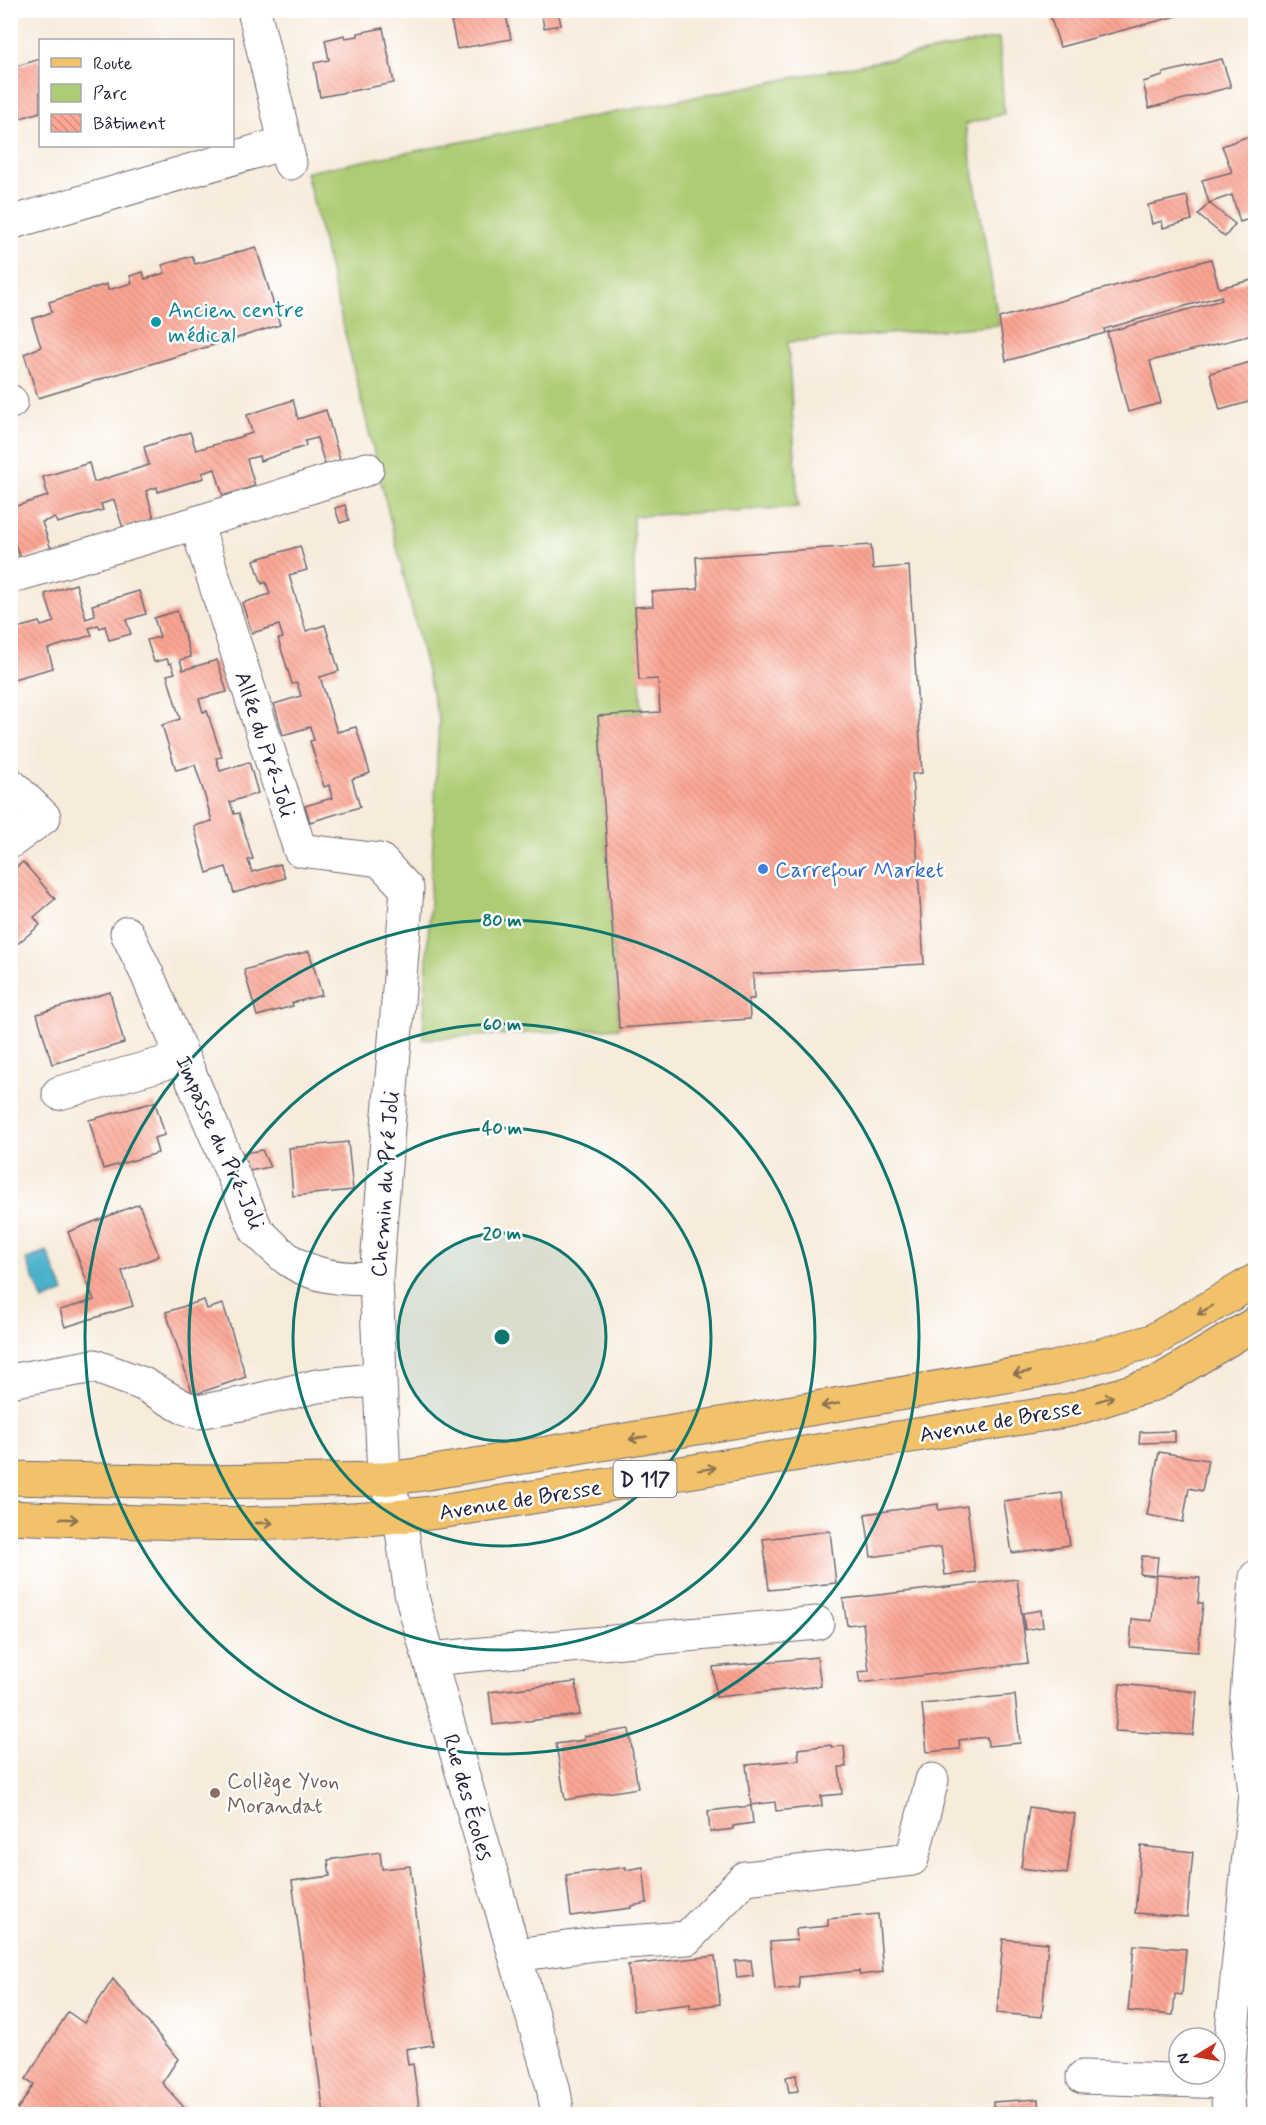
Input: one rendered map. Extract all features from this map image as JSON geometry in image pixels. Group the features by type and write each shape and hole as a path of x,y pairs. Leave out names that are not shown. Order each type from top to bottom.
{"main road":[{"name":"Avenue de Bresse","path":"10,1478 201,1482 384,1479 416,1475 1054,1368 1152,1341 1254,1288"},
{"name":"Avenue de Bresse","path":"10,1516 166,1523 327,1522 400,1517 1071,1410 1157,1383 1256,1323"}],"street":[{"path":"10,223 288,154 254,10"},
{"path":"10,577 196,523 367,469"},
{"name":"Allée du Pré-Joli","path":"196,523 300,850 380,860 407,889"},
{"path":"10,784 44,818 10,842"},
{"name":"Chemin du Pré Joli","path":"384,1479 376,1278 407,889"},
{"name":"Impasse du Pré-Joli","path":"127,933 147,974 257,1232 291,1261 316,1273 349,1280 376,1278"},
{"path":"59,1093 183,1058"},
{"path":"10,1381 94,1366 143,1384 183,1407 198,1412 316,1386 380,1379"},
{"name":"Rue des Écoles","path":"384,1479 400,1517 411,1593 553,2086 558,2115"},
{"path":"1229,2115 1227,2082 1256,1793 1246,1710 1256,1577"},
{"path":"429,1659 817,1623"},
{"path":"516,1955 596,1944 687,1938 745,1878 912,1858 932,1780"},
{"path":"1083,2077 1167,2080"}],"green space":[{"path":"999,38 1004,114 965,124 999,325 788,342 798,507 633,516 635,607 642,713 598,717 619,1028 423,1039 439,721 306,172"}],"water":[{"path":"47,1251 64,1292 43,1301 26,1260"}],"building":[{"path":"449,10 505,10 511,39 457,49"},
{"path":"541,10 558,10 561,25 544,28"},
{"path":"1056,10 1195,11 1060,47 1049,12"},
{"path":"383,28 394,83 320,97 314,63 329,60 325,40 345,35 345,38 358,36 358,33"},
{"path":"39,59 39,112 12,121 10,68"},
{"path":"1222,59 1231,87 1149,108 1143,82 1163,76 1163,73"},
{"path":"1249,136 1256,154 1256,217 1240,222 1232,195 1209,203 1202,180 1232,172 1222,146"},
{"path":"1187,196 1192,220 1163,228 1162,221 1152,224 1148,205"},
{"path":"1209,203 1235,224 1225,237 1198,215"},
{"name":"Ancien centre médical","path":"256,247 280,325 38,398 24,354 41,347 32,319 52,312 49,302 107,284 108,290 132,283 130,276 143,272 145,279 165,273 162,265 192,256 195,264"},
{"path":"1211,259 1219,288 1256,279 1256,334 1150,361 1161,403 1128,412 1107,332 1222,300 1221,296 1104,329 1105,333 1006,361 999,318"},
{"path":"1251,362 1256,377 1256,400 1220,410 1210,373"},
{"path":"293,400 298,419 326,410 340,460 325,465 317,438 305,441 306,446 260,461 259,456 247,459 255,486 223,496 215,469 202,473 204,478 158,492 157,487 146,491 154,518 123,528 114,500 101,504 103,510 57,523 55,518 42,522 51,549 21,559 10,532 10,508 48,496 43,477 89,463 94,482 149,465 144,447 190,432 196,450 224,442 252,433 247,415"},
{"path":"345,505 349,520 340,523 335,508"},
{"name":"Carrefour Market","path":"871,545 873,569 909,566 922,773 912,774 924,964 753,974 754,999 749,999 750,1019 619,1028 598,716 660,712 658,679 639,680 635,607 653,606 652,592 698,589 696,557"},
{"path":"300,546 307,570 289,575 306,631 325,625 339,671 320,677 337,732 356,727 370,773 352,779 360,807 310,822 305,806 332,798 329,785 324,787 310,741 314,740 310,727 283,735 274,704 301,696 297,683 292,684 278,639 283,638 279,625 252,633 242,603 270,594 266,582 262,584 254,560"},
{"path":"76,584 86,619 95,616 92,605 139,591 146,614 126,620 131,634 109,640 105,626 100,628 98,625 89,628 92,635 48,649 53,668 10,680 10,630 39,622 41,626 54,622 45,594"},
{"path":"177,611 191,657 180,660 183,670 217,660 227,692 199,699 203,712 207,711 222,757 216,758 220,771 249,762 258,793 230,802 234,814 239,813 253,859 248,860 252,872 280,864 285,878 234,893 226,867 207,873 194,826 212,821 204,793 195,765 176,770 162,725 180,719 167,675 175,673 167,659 154,662 147,640 160,637 154,618"},
{"path":"23,862 55,899 34,917 40,925 16,945 10,938 10,872"},
{"path":"309,951 322,995 257,1016 244,970"},
{"path":"110,992 124,1043 52,1064 37,1014"},
{"path":"155,1102 165,1135 154,1138 158,1153 103,1169 89,1120"},
{"path":"348,1142 353,1190 293,1196 289,1148"},
{"path":"262,1150 270,1167 244,1172 237,1154"},
{"path":"139,1204 159,1256 122,1271 133,1306 65,1327 60,1310 94,1300 68,1232"},
{"path":"204,1300 207,1309 223,1304 246,1377 193,1395 166,1312"},
{"path":"1175,1431 1175,1442 1139,1443 1140,1432"},
{"path":"1159,1452 1208,1460 1202,1491 1189,1488 1183,1522 1147,1515"},
{"path":"1062,1493 1070,1545 1012,1553 1004,1501"},
{"path":"938,1504 938,1510 967,1506 975,1572 945,1575 941,1547 871,1557 865,1514"},
{"path":"830,1531 836,1583 769,1590 763,1539"},
{"path":"1142,1556 1158,1557 1156,1576 1140,1574"},
{"path":"1156,1575 1200,1578 1198,1603 1203,1603 1198,1652 1130,1647 1132,1619 1152,1621"},
{"path":"1017,1579 1028,1663 860,1683 858,1672 869,1671 863,1623 847,1625 843,1599"},
{"path":"1041,1610 1043,1627 1025,1630 1023,1613"},
{"path":"817,1657 821,1686 716,1697 713,1667"},
{"path":"576,1682 580,1715 493,1725 489,1692"},
{"path":"1120,1684 1197,1692 1193,1735 1115,1731"},
{"path":"1015,1695 1020,1743 988,1746 987,1737 959,1740 960,1749 927,1752 922,1704"},
{"path":"629,1729 638,1788 565,1800 556,1744 584,1740 584,1736"},
{"path":"831,1745 831,1747 844,1746 846,1767 839,1767 842,1794 821,1796 822,1806 776,1811 775,1802 751,1805 746,1765 799,1760 798,1749"},
{"path":"751,1806 753,1823 710,1832 708,1811"},
{"path":"1029,1807 1075,1814 1067,1874 1021,1868"},
{"path":"1141,1846 1193,1852 1187,1917 1135,1913"},
{"path":"380,1852 382,1869 410,1866 433,2045 406,2049 408,2065 413,2064 420,2114 324,2114 292,1881 330,1876 328,1860"},
{"path":"626,1867 626,1870 643,1867 647,1903 631,1906 631,1908 571,1916 566,1875"},
{"path":"878,1914 883,1972 860,1975 859,1971 799,1977 799,1988 775,1990 770,1942 797,1940 796,1929 828,1926 828,1919"},
{"path":"1003,1939 1048,1943 1042,2017 997,2013"},
{"path":"1134,1945 1186,1949 1182,1995 1175,1994 1173,2015 1128,2011"},
{"path":"715,1956 720,2004 690,2008 690,2004 633,2011 628,1965"},
{"path":"751,1960 753,1976 737,1978 735,1961"},
{"path":"113,1979 178,2059 162,2083 190,2114 148,2114 145,2111 143,2114 10,2114 10,2105 18,2109 34,2084 26,2079 68,2012 84,2023"},
{"path":"796,2075 798,2091 789,2092 786,2077"},
{"path":"1038,2099 1039,2114 994,2114 993,2102"}],"place":[{"name":"Ancien centre médical","path":"156,322"},
{"name":"Carrefour Market","path":"763,869"},
{"name":"Collège Yvon Morandat","path":"215,1793"}]}
